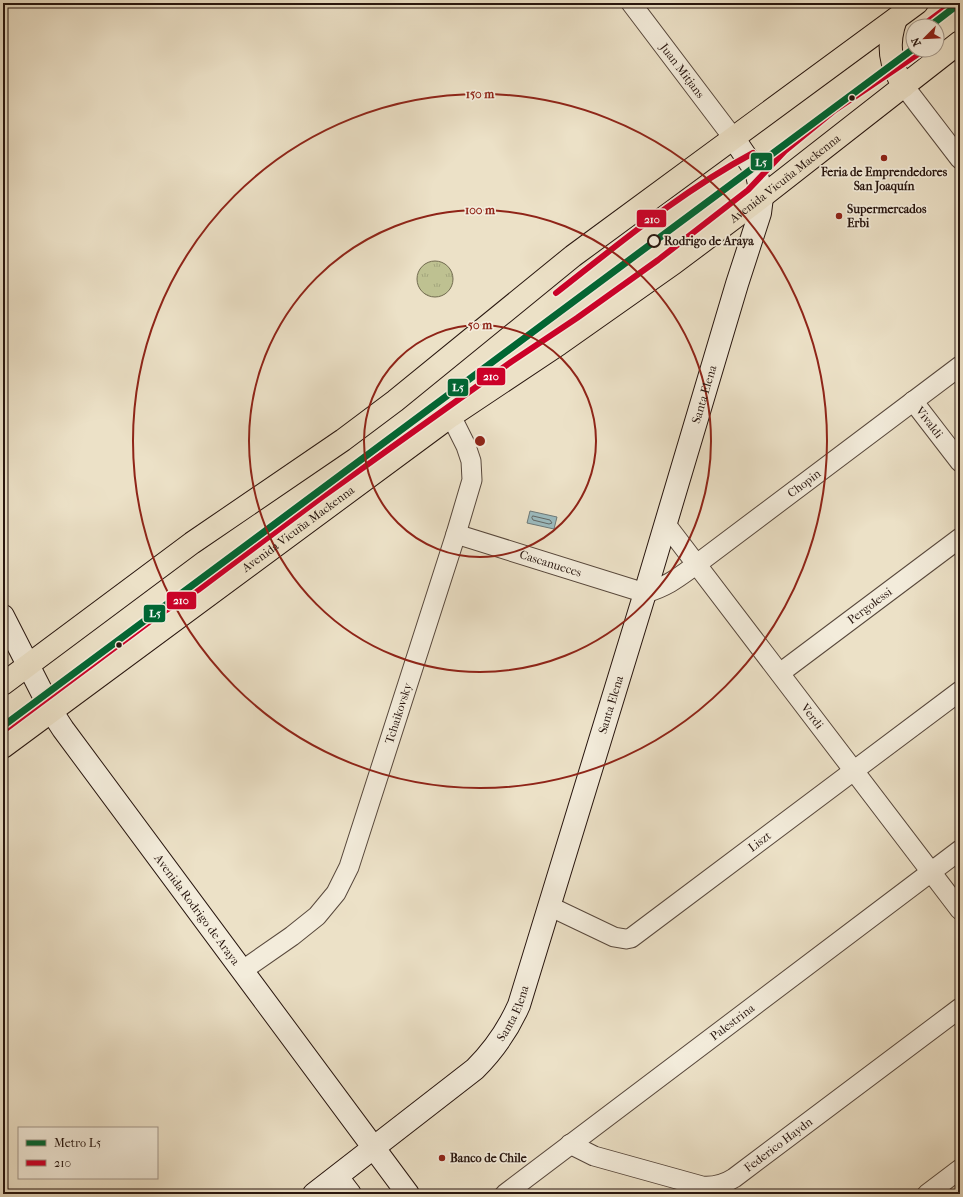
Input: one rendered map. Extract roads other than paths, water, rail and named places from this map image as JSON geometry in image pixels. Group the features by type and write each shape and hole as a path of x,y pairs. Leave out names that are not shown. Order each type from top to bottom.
{"main road":[{"path":"3,684 192,543 343,440 395,401 573,256 918,3"},
{"path":"896,19 890,40 890,50 895,70 904,86"},
{"name":"Avenida Vicuña Mackenna","path":"3,747 452,416 626,298 674,263 762,197 960,42"}],"street":[{"name":"Juan Mitjans","path":"631,3 734,139"},
{"path":"904,86 960,159"},
{"name":"Santa Elena","path":"314,1194 475,1069 494,1049 512,1020 519,1005 645,593 737,284 760,213 762,197 757,176 751,164 734,139"},
{"name":"Chopin","path":"645,593 664,587 697,564 960,366"},
{"name":"Vivaldi","path":"913,402 960,462"},
{"name":"Tchaikovsky","path":"243,970 292,936 317,916 336,893 349,866 472,480 471,461 466,446 452,416"},
{"name":"Verdi","path":"665,522 960,910"},
{"name":"Cascanueces","path":"456,534 645,593"},
{"name":"Pergolessi","path":"780,673 960,538"},
{"name":"Avenida Rodrigo de Araya","path":"3,616 52,712 408,1194"},
{"name":"Liszt","path":"550,906 614,937 626,939 631,938 960,692"},
{"name":"Palestrina","path":"505,1194 960,850"},
{"name":"Federico Haydn","path":"570,1144 594,1156 702,1186 719,1186 734,1178 960,1008"},
{"path":"927,1194 960,1169"},
{"path":"337,1177 350,1194"}],"water":[{"path":"530,511 557,517 554,529 527,523"}],"metro line":[{"name":"L5","path":"940,18 960,3"},
{"name":"L5","path":"3,726 905,55"}],"place":[{"name":"Feria de Emprendedores San Joaquín","path":"884,158"},
{"name":"Supermercados Erbi","path":"839,216"},
{"name":"Rodrigo de Araya","path":"654,241"},
{"name":"Banco de Chile","path":"442,1158"}]}
